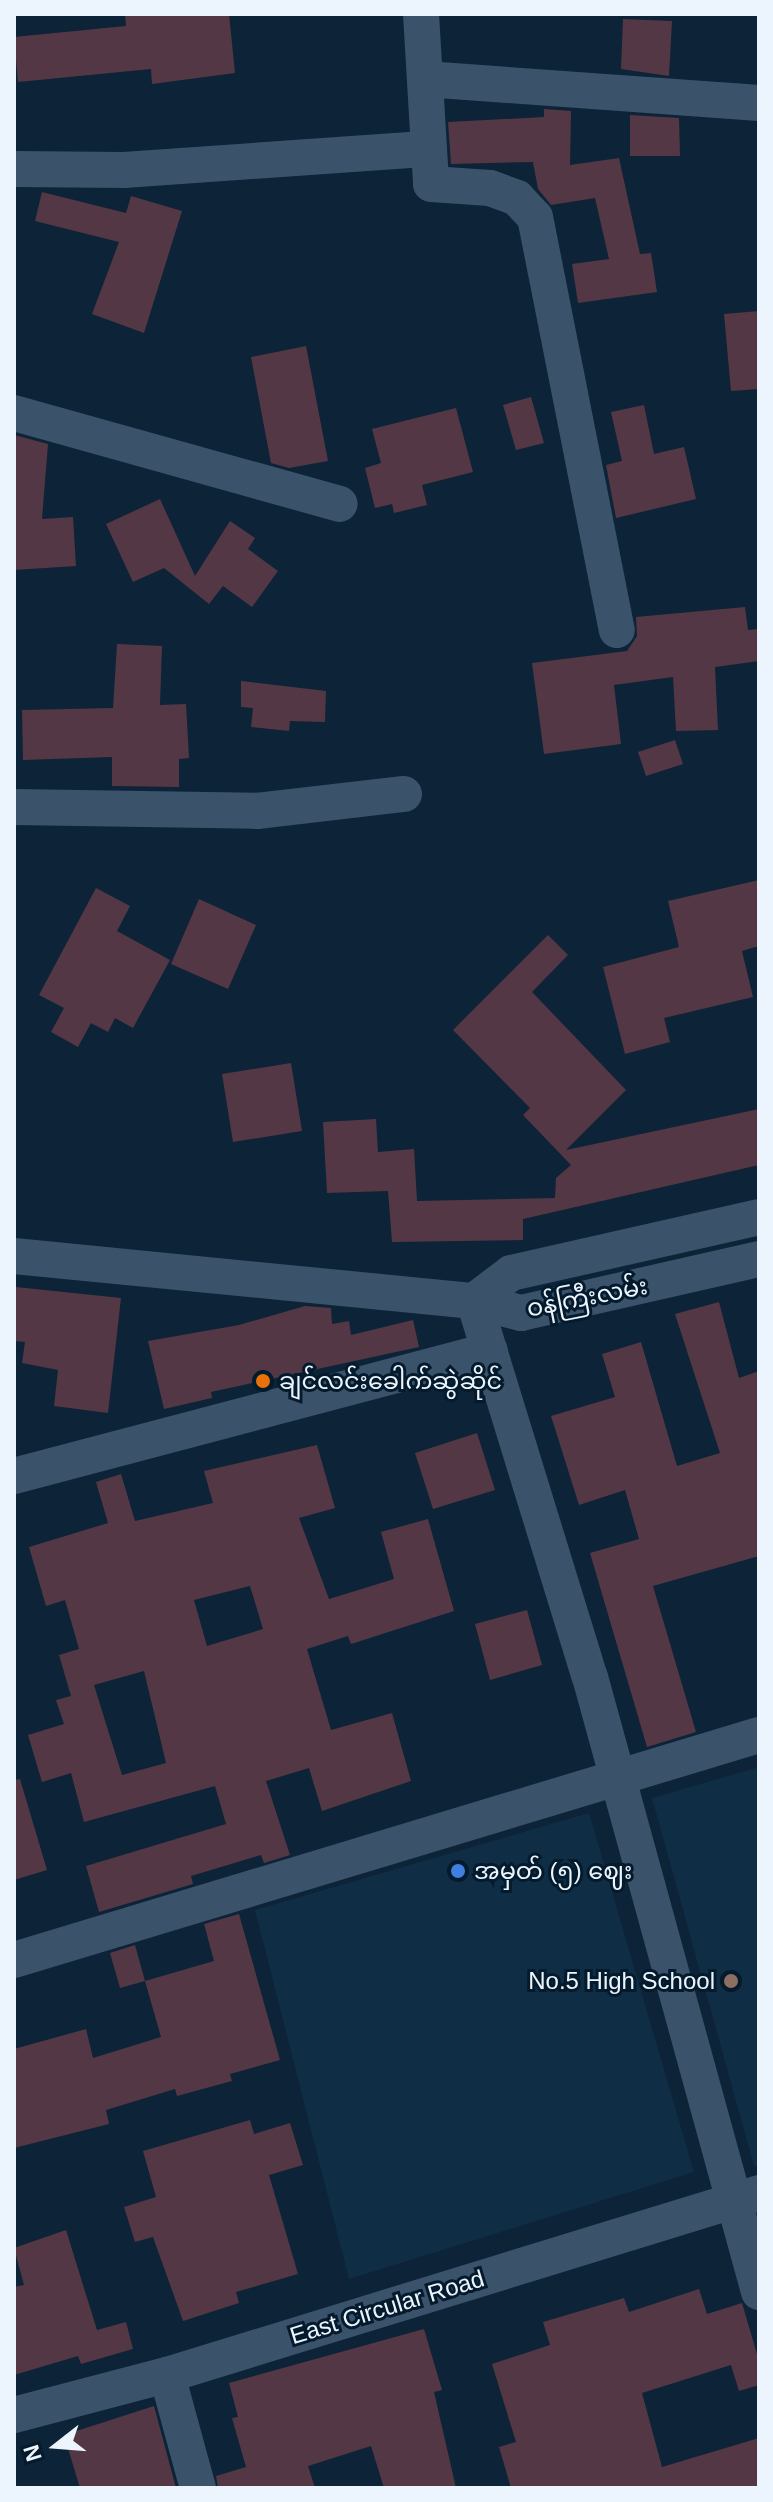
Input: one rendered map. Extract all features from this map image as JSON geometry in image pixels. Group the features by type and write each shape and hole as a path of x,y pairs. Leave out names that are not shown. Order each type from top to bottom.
{"street":[{"path":"421,14 429,167"},
{"path":"425,79 759,103"},
{"path":"14,169 429,167 517,198 535,217 617,630"},
{"path":"14,413 340,504"},
{"path":"14,807 257,811 404,794"},
{"name":"ဝန်ကြီးလမ်း","path":"474,1301 511,1273 759,1217"},
{"path":"14,1256 474,1301 745,2197 759,2292"},
{"name":"ဝန်ကြီးလမ်း","path":"474,1301 521,1313 759,1259"},
{"path":"14,1476 490,1350"},
{"path":"14,1960 616,1775 759,1735"},
{"name":"East Circular Road","path":"14,2415 167,2375 745,2197"},
{"path":"167,2375 198,2488"}],"shaded area":[{"name":"No.5 High School","path":"759,1767 759,2165 754,2166 652,1798"},
{"path":"589,1813 694,2172 349,2279 255,1910"}],"building":[{"path":"125,14 229,14 235,73 152,84 151,69 18,82 14,37 126,26"},
{"path":"623,19 672,21 669,76 621,69"},
{"path":"544,109 571,111 570,165 619,158 640,254 651,253 657,292 578,303 572,264 609,259 595,198 551,205 538,189 533,162 451,164 448,122 544,117"},
{"path":"630,115 679,118 680,156 630,156"},
{"path":"42,192 126,213 131,196 182,211 144,333 92,314 119,242 35,221"},
{"path":"759,311 759,389 731,391 724,314"},
{"path":"306,346 328,461 289,468 271,463 251,357"},
{"path":"531,397 544,443 516,450 503,405"},
{"path":"644,405 654,454 684,447 696,499 616,518 606,465 622,461 611,412"},
{"path":"456,408 473,472 422,485 427,505 394,513 392,504 375,508 365,468 381,463 372,429"},
{"path":"14,435 48,444 42,519 73,517 76,566 14,570"},
{"path":"160,499 195,576 230,521 255,538 248,549 278,571 252,607 223,586 209,604 164,568 133,582 106,524"},
{"path":"745,607 748,630 759,629 759,661 715,667 718,730 676,731 673,677 614,685 621,744 544,754 532,663 627,651 637,636 636,617"},
{"path":"117,644 162,646 160,705 186,704 189,758 179,759 179,787 112,786 112,757 23,760 22,710 113,708"},
{"path":"241,681 326,691 325,722 290,721 289,731 251,727 253,708 241,707"},
{"path":"675,740 683,764 646,776 638,752"},
{"path":"759,880 759,946 742,951 753,997 664,1018 670,1042 625,1054 603,967 679,947 668,901"},
{"path":"96,888 130,906 117,931 170,960 133,1028 115,1018 108,1032 91,1023 78,1047 51,1032 64,1008 39,995"},
{"path":"199,899 256,925 228,989 171,964"},
{"path":"548,935 568,955 532,992 626,1090 566,1150 759,1109 759,1165 523,1219 523,1240 392,1242 388,1191 327,1193 323,1122 376,1119 378,1152 414,1149 417,1201 555,1198 556,1178 571,1165 523,1115 530,1108 453,1030"},
{"path":"291,1063 302,1131 233,1142 222,1074"},
{"path":"16,1287 121,1298 108,1413 54,1406 58,1370 22,1363 25,1342 14,1341"},
{"path":"719,1302 739,1378 759,1371 759,1556 653,1586 696,1732 647,1747 590,1553 639,1539 625,1490 579,1505 551,1416 615,1397 602,1354 641,1342 677,1466 720,1453 675,1314"},
{"path":"305,1306 331,1308 332,1324 349,1321 351,1335 413,1320 419,1347 211,1392 212,1398 164,1409 148,1341 239,1325"},
{"path":"477,1433 495,1490 433,1509 415,1453"},
{"path":"317,1445 335,1508 299,1518 329,1599 394,1579 381,1532 428,1519 454,1611 351,1644 348,1636 307,1649 331,1730 392,1713 411,1781 322,1811 309,1768 266,1781 290,1855 264,1863 261,1855 191,1876 193,1884 99,1912 86,1866 226,1824 215,1786 84,1822 71,1773 42,1782 28,1735 64,1724 56,1700 71,1696 59,1655 79,1649 65,1600 46,1606 29,1547 108,1523 96,1482 121,1474 135,1521 213,1503 204,1471","holes":["250,1586 263,1629 207,1646 194,1600","144,1671 166,1763 122,1775 94,1685"]},
{"path":"527,1610 542,1665 490,1680 475,1624"},
{"path":"20,1779 47,1870 14,1880 14,1780"},
{"path":"239,1914 280,2060 230,2074 232,2081 177,2096 175,2089 106,2110 109,2124 14,2148 14,2049 86,2029 93,2058 161,2037 145,1981 214,1961 204,1924"},
{"path":"135,1945 145,1981 120,1988 110,1953"},
{"path":"250,2120 254,2134 290,2123 303,2165 269,2175 298,2274 236,2292 239,2303 183,2321 153,2237 135,2242 124,2207 156,2197 143,2151"},
{"path":"66,2230 97,2330 126,2322 133,2349 81,2364 78,2356 14,2375 14,2287 24,2285 14,2248"},
{"path":"699,2289 707,2314 742,2303 759,2361 759,2385 739,2391 731,2365 642,2393 662,2467 759,2438 759,2488 511,2488 499,2447 516,2442 492,2364 550,2345 543,2322 624,2298 629,2312"},
{"path":"424,2329 442,2390 434,2392 456,2488 384,2488 371,2446 308,2466 315,2488 218,2488 216,2476 246,2467 232,2418 238,2417 229,2383"},
{"path":"154,2406 176,2488 80,2488 64,2435"}],"place":[{"name":"ချင်လင်းခေါက်ဆွဲဆိုင်","path":"263,1381"},
{"name":"အမှတ် (၅) ဈေး","path":"458,1871"},
{"name":"No.5 High School","path":"731,1981"}]}
